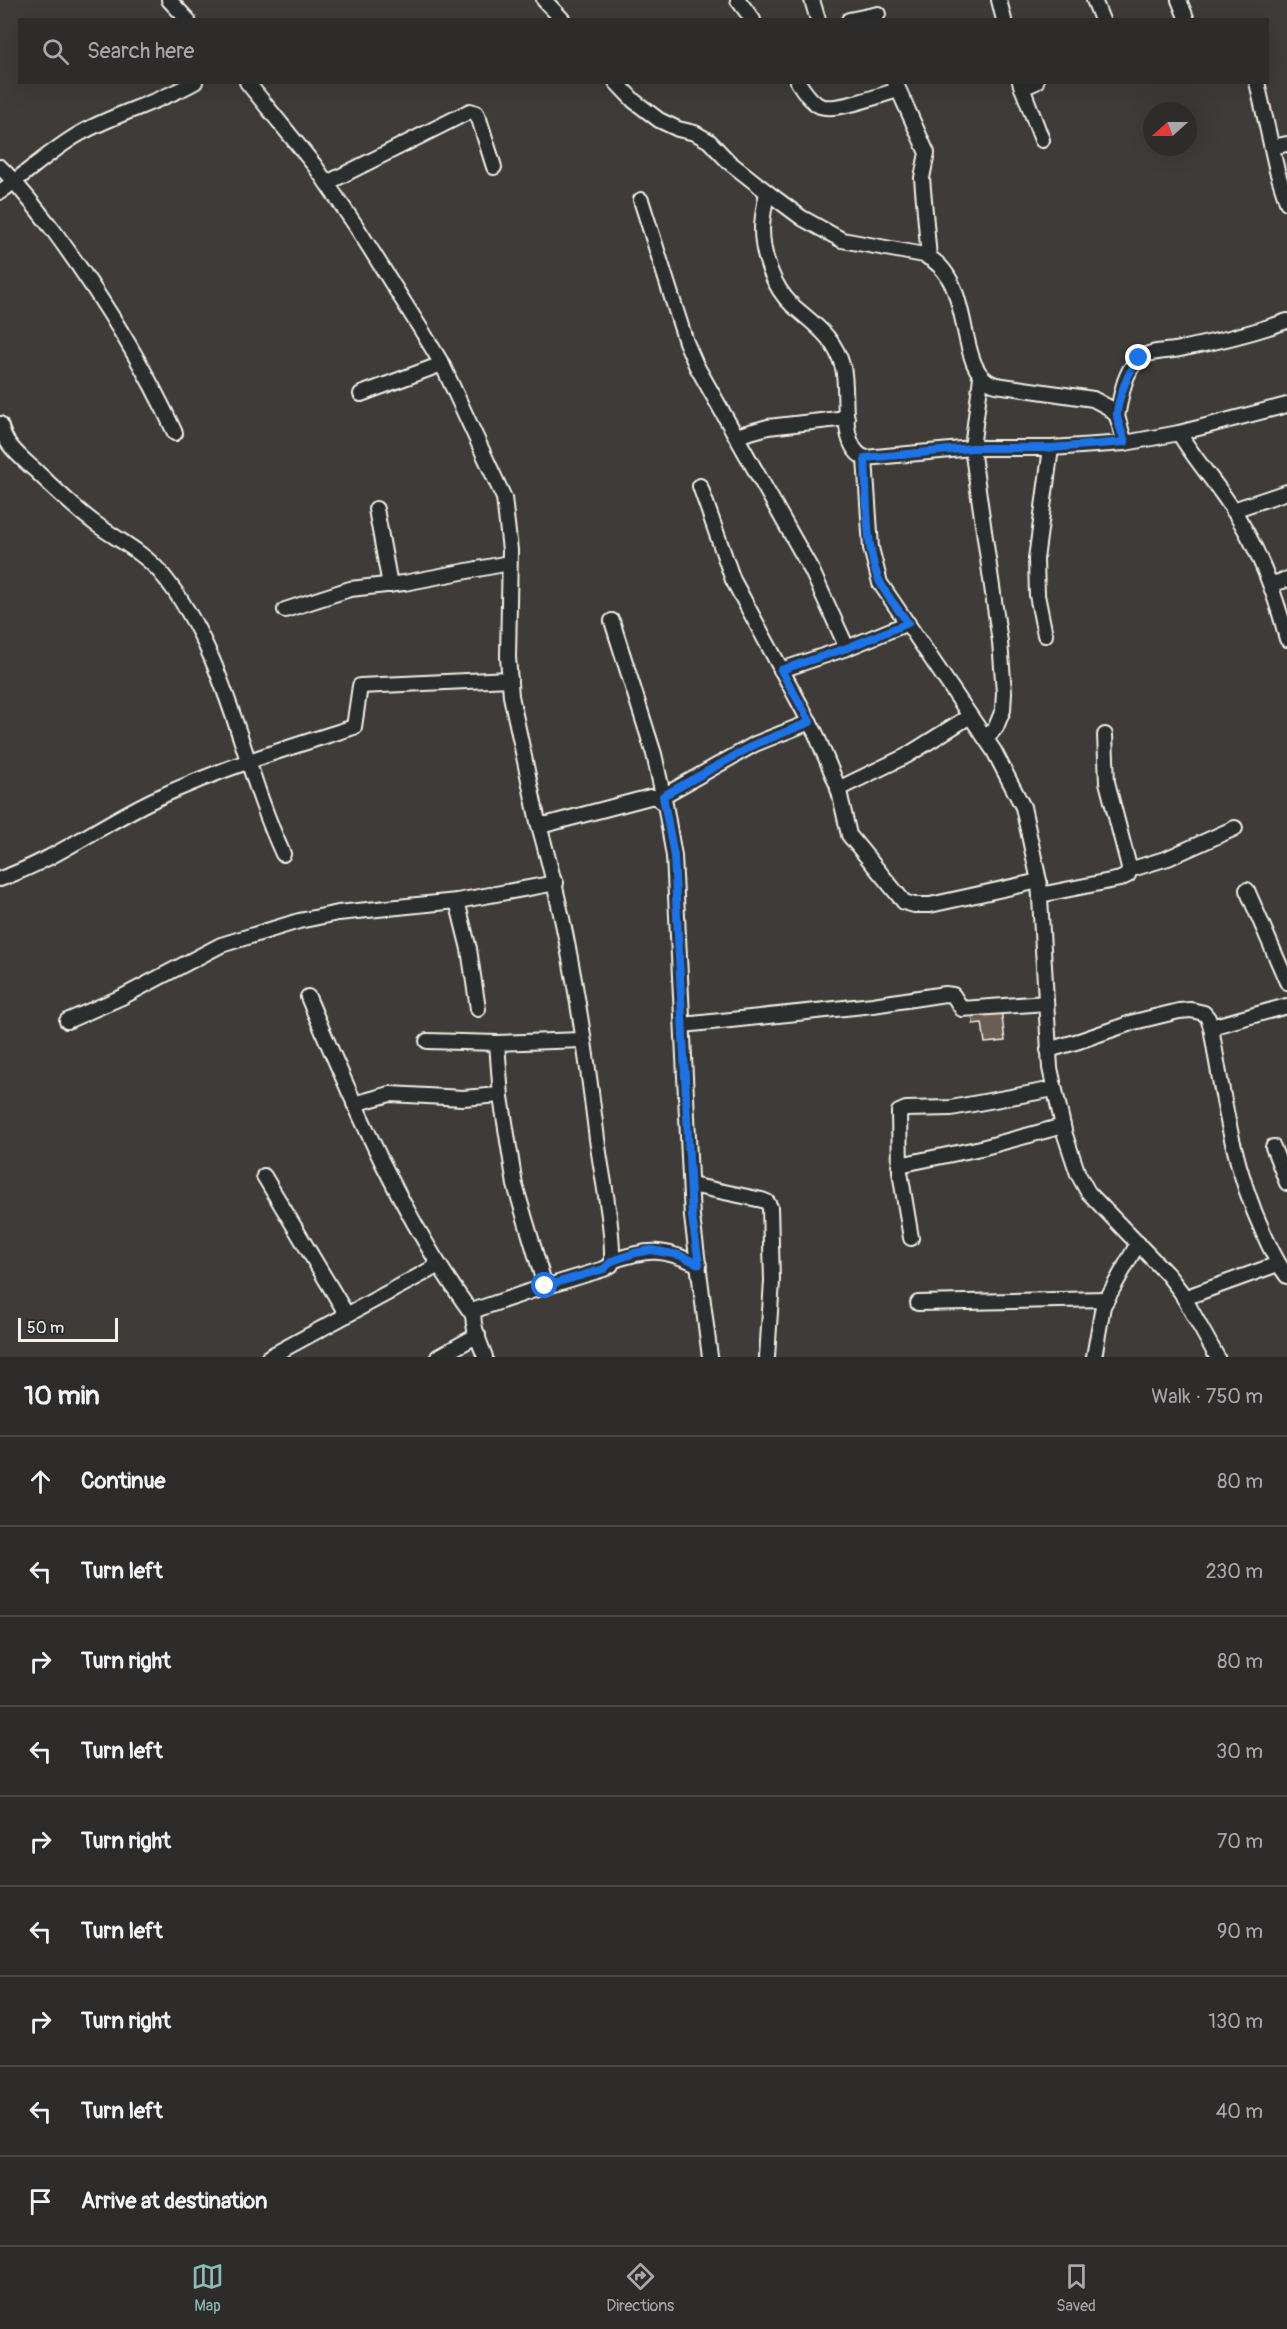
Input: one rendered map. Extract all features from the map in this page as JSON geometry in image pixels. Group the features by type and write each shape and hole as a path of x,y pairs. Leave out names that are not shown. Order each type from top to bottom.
{"street":[{"path":"169,0 186,18"},
{"path":"544,0 560,18"},
{"path":"738,0 752,18"},
{"path":"812,0 817,18"},
{"path":"999,0 1004,18"},
{"path":"1094,0 1101,18"},
{"path":"1179,0 1186,18"},
{"path":"855,18 878,11"},
{"path":"0,192 45,157 80,134 191,84"},
{"path":"249,84 327,183 442,364 504,498 509,563 508,657 516,724 538,822 556,883 584,1040 612,1261"},
{"path":"618,84 634,101 659,120 678,129 695,133 709,141 729,162 802,218 842,240 935,260 950,278 960,307 975,368 981,377 996,385 1093,399 1108,407 1117,416 1125,442"},
{"path":"800,84 813,102 823,107 835,108 896,86 927,153 922,178 929,258"},
{"path":"1257,84 1277,171 1287,202"},
{"path":"1021,85 1042,140"},
{"path":"327,183 470,111 476,113 479,119 494,167"},
{"path":"1272,147 1287,144"},
{"path":"0,167 15,181 79,266 150,379 175,433"},
{"path":"767,192 762,229 766,261 776,282 790,302 824,331 835,347 843,369 847,418 854,450 865,458 972,448 1051,448 1125,442 1179,433 1287,405"},
{"path":"641,200 690,350 706,385 812,572 847,648"},
{"path":"1117,416 1126,378 1139,358 1150,353 1180,349 1287,321"},
{"path":"361,394 442,364"},
{"path":"981,377 972,448 1000,642 1004,692 1003,710 996,727 986,739"},
{"path":"736,436 768,428 847,418"},
{"path":"0,424 10,447 86,516 141,554 159,570 175,591 205,639 249,762 262,807 283,854"},
{"path":"1179,433 1246,532 1270,584 1287,639"},
{"path":"1045,635 1037,595 1036,559 1051,448"},
{"path":"865,458 871,548 875,570 886,594 986,739 1016,790 1023,807 1039,881 1048,1050 1054,1089 1078,1174 1088,1192 1168,1275 1184,1298 1216,1357"},
{"path":"700,486 733,580 810,722 828,760 838,789 849,835 908,904 930,905 1039,881"},
{"path":"1233,510 1287,492"},
{"path":"376,509 390,585"},
{"path":"285,610 350,589 390,585 509,563"},
{"path":"1270,584 1287,580"},
{"path":"612,621 654,754 674,856 693,1225 710,1357"},
{"path":"781,670 847,648 908,623"},
{"path":"0,879 63,850 155,799 249,762 354,727 360,686 510,679"},
{"path":"838,789 906,756 970,716"},
{"path":"664,800 756,744 810,722"},
{"path":"1040,896 1120,879 1128,875 1129,870 1107,782 1105,735"},
{"path":"538,822 543,825 548,824 650,798 656,797 664,800"},
{"path":"1129,870 1168,858 1235,828"},
{"path":"67,1021 122,997 221,945 254,934 330,914 457,901 556,883"},
{"path":"1247,890 1287,982"},
{"path":"457,901 469,949 478,1009"},
{"path":"683,1025 873,1005 945,994 953,995 962,1010 1046,1003"},
{"path":"308,997 380,1158 439,1265 473,1315 485,1357"},
{"path":"1212,1027 1287,1006"},
{"path":"1048,1050 1134,1022 1179,1011 1191,1010 1204,1013 1209,1018 1212,1027 1231,1140 1244,1188 1278,1264 1287,1276"},
{"path":"427,1041 497,1043 584,1040"},
{"path":"497,1043 501,1095 515,1185 545,1286"},
{"path":"911,1238 899,1165 897,1116 902,1110 951,1107 1054,1089"},
{"path":"354,1104 390,1094 463,1098 501,1095"},
{"path":"899,1165 981,1148 1063,1126"},
{"path":"1273,1147 1287,1183"},
{"path":"264,1176 347,1315"},
{"path":"691,1185 762,1200 770,1207 772,1281 767,1357"},
{"path":"1094,1357 1099,1324 1107,1299 1138,1243"},
{"path":"473,1315 475,1310 481,1307 604,1269 612,1261 635,1253 651,1250 679,1255 699,1264"},
{"path":"1184,1298 1278,1264"},
{"path":"269,1357 439,1265"},
{"path":"918,1303 1107,1299"},
{"path":"438,1357 478,1335"}],"building":[{"path":"1001,1009 1005,1041 985,1043 982,1023 973,1024 972,1013"}],"route":[{"path":"545,1286 604,1269 611,1265 612,1261 651,1250 666,1251 699,1264 692,1217 674,856 663,796 756,744 810,722 781,670 847,648 908,623 886,594 875,570 871,548 865,458 972,448 1051,448 1125,442 1117,416 1126,378 1139,358"}]}
